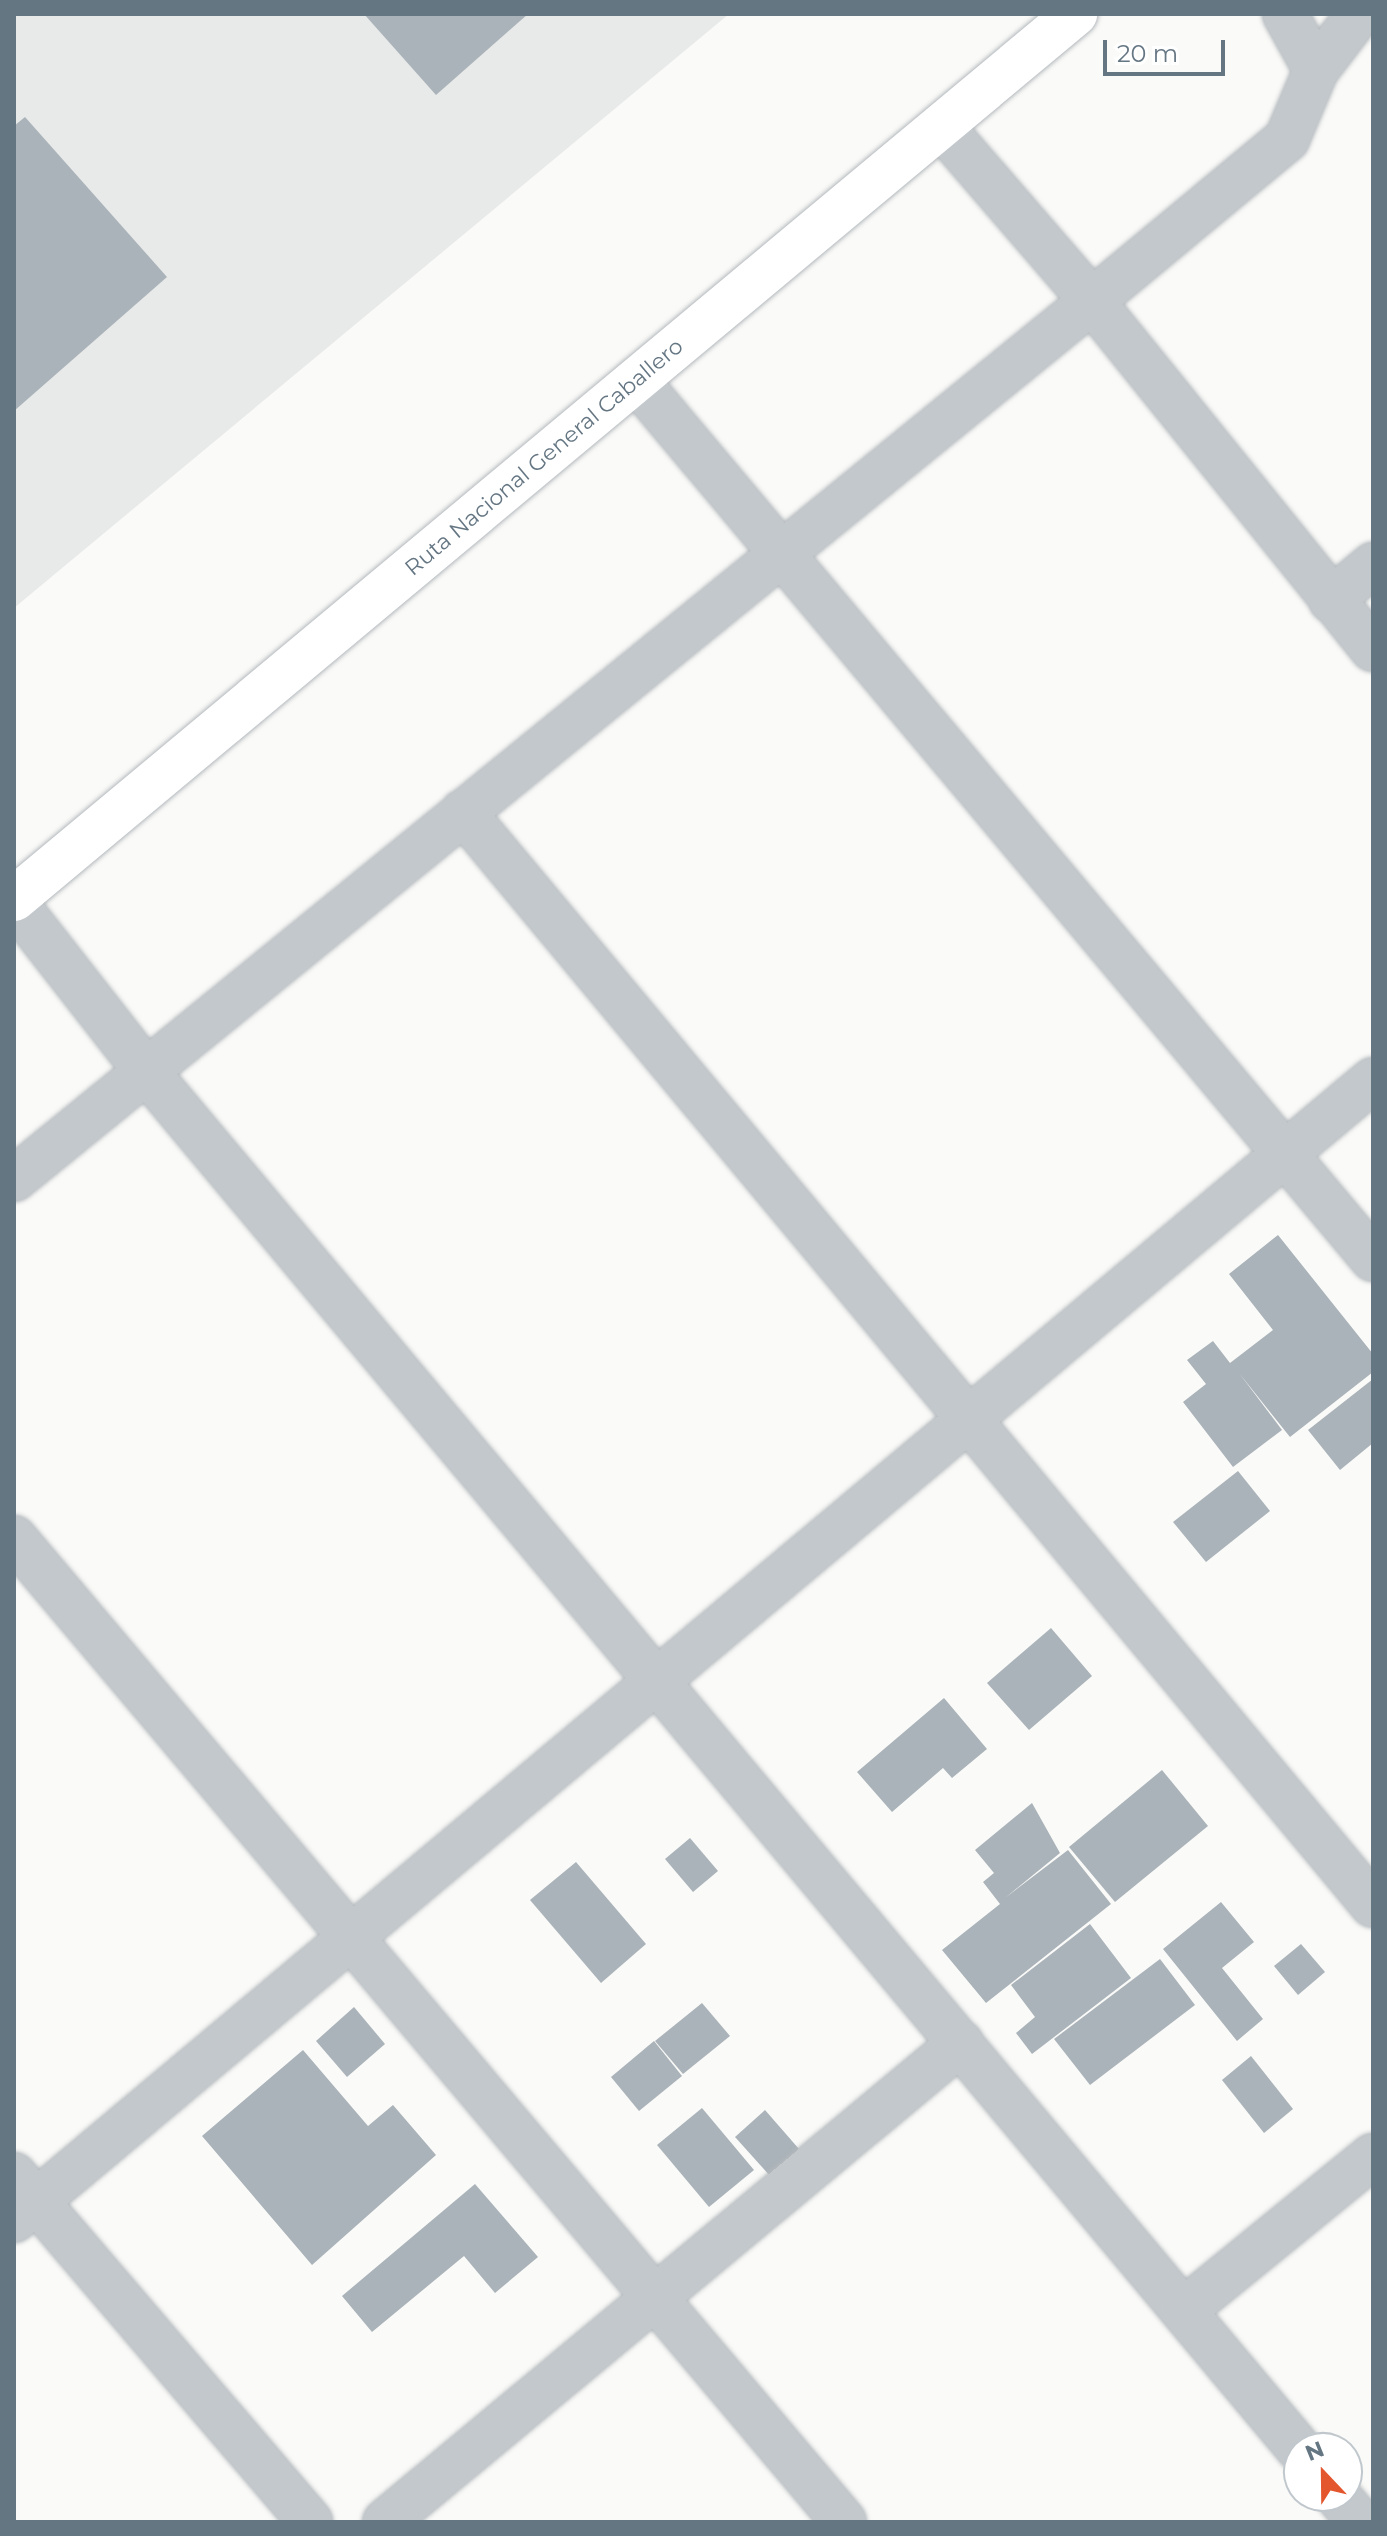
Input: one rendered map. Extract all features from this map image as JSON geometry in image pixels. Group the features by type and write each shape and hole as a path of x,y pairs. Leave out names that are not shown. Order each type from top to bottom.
{"highway":[{"name":"Ruta Nacional General Caballero","path":"14,900 1075,14"}],"street":[{"path":"1285,14 1316,70"},
{"path":"14,1179 1287,139 1316,70 1359,14"},
{"path":"941,126 1092,301 1373,649"},
{"path":"636,380 1373,1259"},
{"path":"1331,600 1373,565"},
{"path":"463,812 972,1417 1373,1905"},
{"path":"14,900 146,1071 1285,2432"},
{"path":"310,2522 21,2199 351,1937 1373,1080"},
{"path":"14,1538 844,2522"},
{"path":"385,2522 961,2043"},
{"path":"1184,2310 1373,2156"}],"shaded area":[{"path":"14,14 729,14 14,608"}],"building":[{"path":"364,14 528,14 436,95"},
{"path":"25,117 167,277 14,411 14,126"},
{"path":"1278,1235 1373,1354 1373,1372 1290,1437 1239,1373 1282,1430 1233,1467 1183,1402 1206,1384 1187,1360 1213,1341 1230,1363 1273,1330 1229,1274"},
{"path":"1373,1379 1373,1443 1340,1470 1308,1430"},
{"path":"1238,1471 1270,1511 1206,1562 1173,1522"},
{"path":"1051,1628 1092,1676 1029,1730 987,1683"},
{"path":"944,1698 987,1749 952,1778 943,1768 892,1812 857,1772"},
{"path":"1162,1770 1208,1826 1115,1902 1069,1847"},
{"path":"1032,1803 1060,1853 1005,1898 1068,1850 1111,1904 986,2003 942,1950 1000,1904 983,1882 994,1873 975,1850"},
{"path":"690,1838 718,1871 693,1892 665,1859"},
{"path":"576,1862 646,1944 601,1983 530,1900"},
{"path":"1221,1902 1254,1942 1222,1968 1263,2019 1237,2041 1163,1949"},
{"path":"1090,1924 1131,1978 1032,2054 1016,2033 1035,2017 1011,1985"},
{"path":"1301,1944 1325,1972 1298,1995 1274,1966"},
{"path":"1160,1959 1195,2005 1090,2085 1054,2039"},
{"path":"702,2003 730,2036 683,2074 655,2041"},
{"path":"354,2007 385,2044 347,2077 316,2041"},
{"path":"654,2041 682,2076 639,2111 611,2077"},
{"path":"303,2050 368,2126 393,2105 436,2155 312,2265 202,2136"},
{"path":"1251,2056 1293,2109 1264,2133 1222,2080"},
{"path":"702,2108 754,2170 709,2207 657,2145"},
{"path":"765,2110 799,2149 770,2176 735,2137"},
{"path":"475,2184 538,2257 495,2293 464,2256 372,2332 342,2296"}]}
